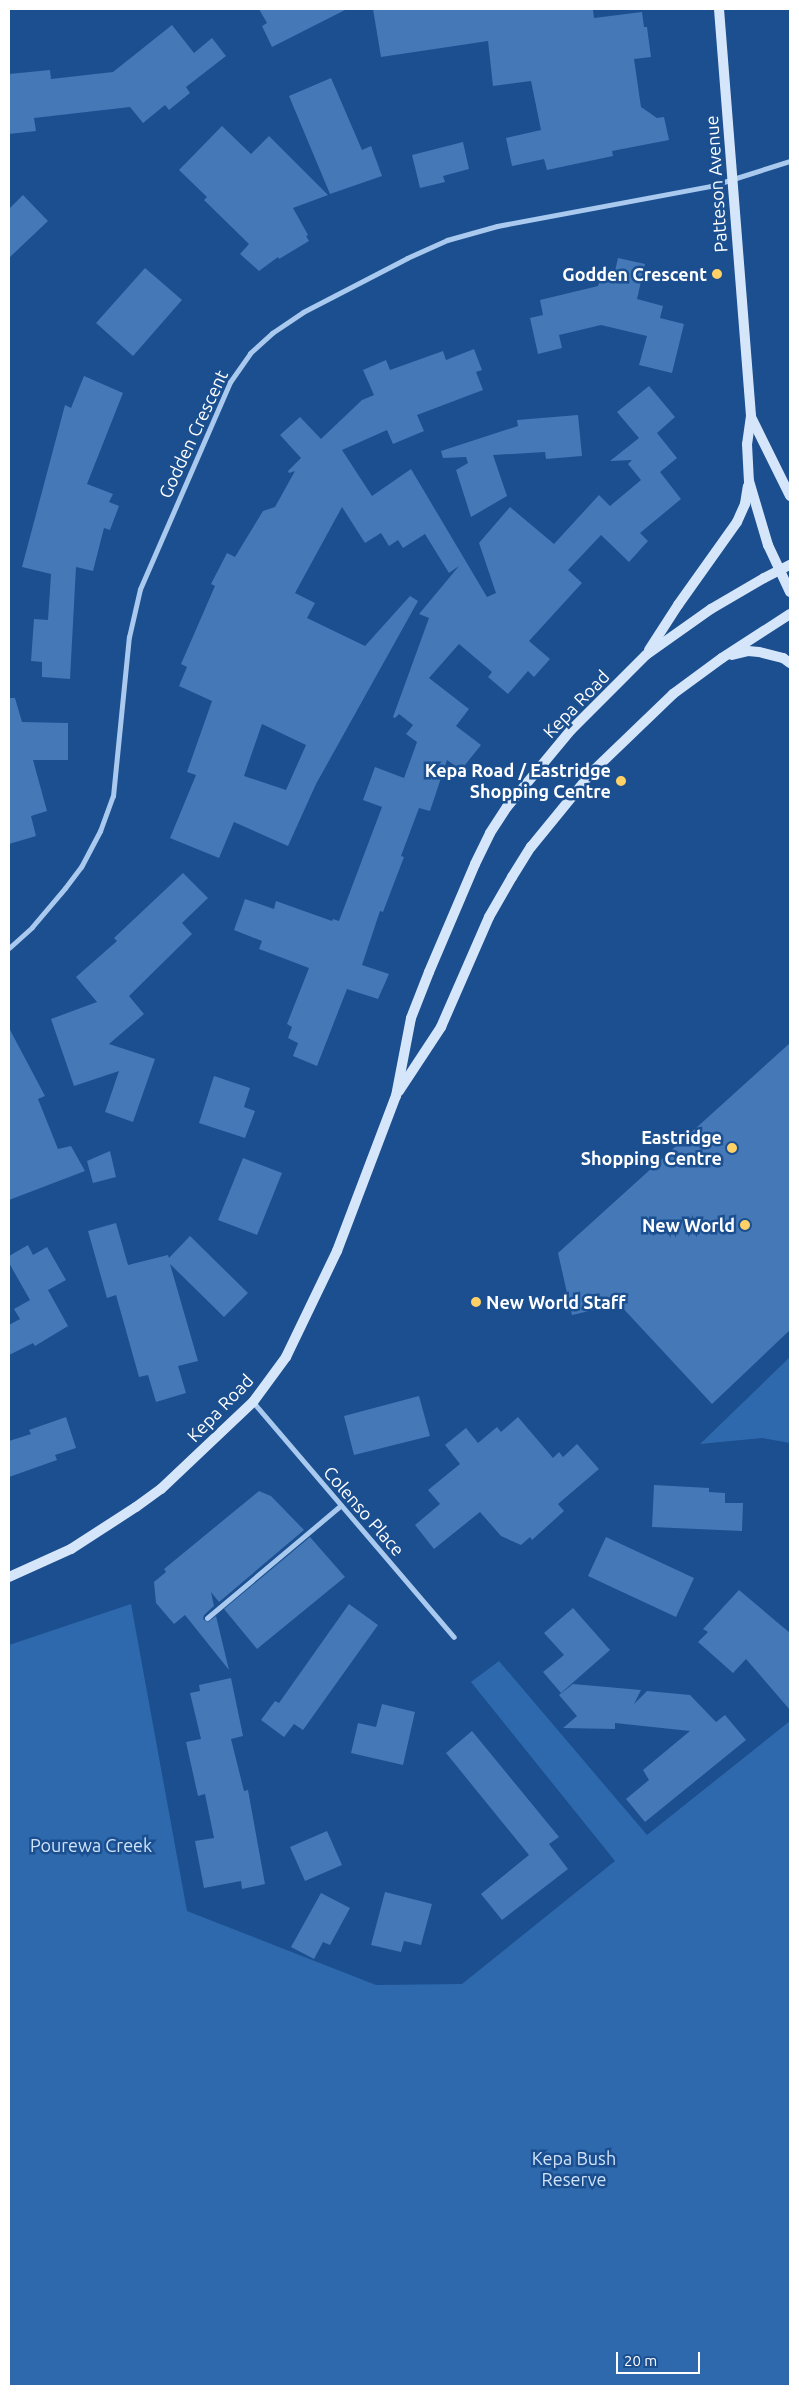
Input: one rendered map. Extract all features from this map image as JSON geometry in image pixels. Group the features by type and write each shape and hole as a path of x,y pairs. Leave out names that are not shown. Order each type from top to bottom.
{"main road":[{"name":"Patteson Avenue","path":"719,9 751,416 747,444 749,481 758,516 790,592"},
{"name":"Patteson Avenue","path":"751,416 786,477 790,496"},
{"path":"646,655 678,605 737,522 745,504 749,481"},
{"name":"Kepa Road","path":"9,1577 71,1549 136,1507 161,1489 253,1402 286,1357 337,1251 396,1096 411,1018 452,915 490,832 507,807 571,730 646,655 711,609 790,565"},
{"name":"Kepa Road","path":"396,1096 441,1027 489,917 531,847 592,771 673,694 722,658 790,614"},
{"path":"722,658 748,651 783,658 790,663"}],"street":[{"name":"Godden Crescent","path":"9,948 32,927 65,888 81,867 100,831 112,796 129,637 140,588 222,399 230,382 250,353 272,333 303,312 407,258 447,240 498,226 732,181 790,161"},
{"name":"Colenso Place","path":"253,1402 454,1637"},
{"path":"207,1618 341,1505"}],"green space":[{"path":"790,1357 790,1443 762,1438 700,1444"},
{"name":"Kepa Bush Reserve","path":"131,1604 187,1911 376,1985 462,1984 615,1861 471,1682 499,1661 647,1835 790,1721 790,2386 9,2386 9,1645"}],"building":[{"path":"259,9 347,9 272,47 262,26 267,23"},
{"path":"373,9 593,9 594,18 642,12 644,27 647,27 651,57 634,59 641,107 657,118 664,117 669,140 612,151 613,156 547,170 544,159 512,166 506,138 541,130 531,81 493,86 488,41 381,57"},
{"path":"172,25 194,53 212,38 226,56 186,87 190,93 169,110 165,105 143,123 130,107 34,118 36,131 9,134 9,74 50,70 51,79 113,72"},
{"path":"331,78 362,150 371,146 382,176 330,194 289,96"},
{"path":"222,126 251,154 269,136 328,195 293,208 308,235 306,236 309,241 279,259 278,257 259,271 240,254 249,244 204,200 207,197 179,170"},
{"path":"463,142 469,169 443,176 445,182 420,188 412,155"},
{"path":"23,195 48,221 9,258 9,209"},
{"path":"618,258 645,264 637,299 663,306 660,318 684,324 672,373 639,365 647,336 601,325 559,335 562,348 538,354 530,318 543,315 540,300 598,286 601,277 613,280"},
{"path":"145,268 182,300 133,356 96,323"},
{"path":"474,349 482,370 476,372 483,390 417,415 424,431 393,444 387,430 342,450 372,496 411,469 487,597 496,593 479,543 510,507 554,544 599,495 610,506 641,480 628,464 632,460 610,461 639,438 617,412 649,386 675,417 657,433 677,458 660,472 681,499 640,533 648,541 629,562 601,535 568,570 582,583 529,641 550,659 534,677 528,671 508,694 488,677 492,672 459,644 429,678 469,709 456,726 481,745 461,770 447,760 430,811 419,808 401,856 404,857 383,912 380,911 362,965 389,974 378,999 347,989 317,1066 293,1056 298,1043 288,1038 292,1027 287,1024 309,968 259,949 262,941 234,930 245,899 274,909 276,901 332,921 333,919 339,921 382,807 363,800 375,767 404,778 417,742 406,734 413,725 399,714 395,718 393,717 429,618 419,614 459,566 449,573 425,534 403,548 398,540 389,546 381,533 365,543 342,507 295,593 315,603 307,618 365,646 410,596 418,601 316,784 288,846 234,822 219,858 170,838 196,775 187,772 212,701 179,686 187,667 181,664 215,586 211,584 227,553 235,557 263,511 275,507 295,471 289,473 288,471 301,458 280,435 300,417 321,439 362,400 374,395 363,370 386,360 390,370 443,351 446,360","holes":["262,724 306,745 286,790 244,776"]},
{"path":"84,376 123,393 87,484 113,494 109,502 119,506 110,530 104,528 93,571 76,567 70,679 42,677 42,662 31,661 34,619 48,620 51,574 22,567 65,405 71,408"},
{"path":"578,415 582,456 546,459 545,452 493,455 507,496 471,517 456,470 468,463 466,457 443,458 441,451 518,426 517,420"},
{"path":"9,698 15,698 22,722 68,723 68,760 33,760 47,811 31,816 36,836 9,844"},
{"path":"183,873 208,898 182,923 192,934 129,996 144,1014 109,1044 155,1059 133,1122 105,1112 119,1071 74,1086 51,1019 97,1002 76,977 117,941 114,938"},
{"path":"9,1028 45,1096 38,1099 58,1149 71,1146 85,1171 9,1200"},
{"name":"Eastridge Shopping Centre","path":"790,1043 790,1330 712,1404 619,1304 572,1315 558,1253"},
{"path":"214,1076 250,1088 244,1107 255,1111 245,1138 199,1123"},
{"path":"110,1151 116,1177 93,1183 87,1161"},
{"path":"243,1158 282,1173 257,1235 218,1220"},
{"path":"116,1223 128,1265 168,1255 169,1258 190,1236 248,1293 224,1317 170,1264 198,1361 178,1366 186,1393 156,1402 148,1375 139,1377 116,1295 107,1298 88,1231"},
{"path":"28,1245 33,1255 47,1247 66,1280 48,1290 68,1326 35,1346 33,1343 9,1355 9,1325 20,1319 14,1309 39,1295 30,1300 9,1263 9,1256"},
{"path":"419,1396 430,1436 354,1455 344,1416"},
{"path":"66,1417 76,1448 55,1455 57,1460 9,1477 9,1441 31,1434 29,1430"},
{"path":"518,1417 553,1458 559,1452 563,1457 577,1444 599,1469 558,1504 564,1511 532,1540 530,1537 521,1545 501,1536 480,1512 434,1549 415,1525 440,1504 428,1490 460,1464 445,1445 466,1428 478,1443 497,1427 501,1432"},
{"path":"654,1485 709,1488 709,1492 725,1493 725,1503 743,1503 742,1531 652,1527"},
{"path":"259,1491 271,1496 304,1530 219,1602 211,1592 214,1606 204,1615 203,1619 208,1622 216,1616 229,1670 185,1615 174,1624 156,1603 154,1582 166,1572 164,1569"},
{"path":"310,1537 345,1577 257,1649 224,1609"},
{"path":"606,1537 694,1578 676,1617 588,1576"},
{"path":"739,1590 790,1633 790,1710 746,1659 733,1673 698,1642 708,1632 703,1629"},
{"path":"349,1604 378,1625 303,1730 294,1724 284,1737 261,1720 275,1701 279,1703"},
{"path":"573,1608 610,1650 561,1693 543,1672 564,1655 544,1633"},
{"path":"231,1678 243,1736 231,1739 244,1791 248,1790 265,1884 242,1889 241,1881 204,1888 195,1841 214,1838 205,1794 198,1796 186,1742 201,1739 190,1693 200,1691 199,1685"},
{"path":"573,1684 641,1690 634,1704 647,1691 690,1695 716,1722 725,1715 746,1740 645,1822 626,1799 649,1780 643,1770 690,1731 615,1723 615,1729 563,1728 577,1716 559,1695"},
{"path":"382,1704 415,1712 403,1765 351,1753 358,1723 376,1727"},
{"path":"472,1731 559,1837 549,1844 568,1869 502,1920 481,1894 529,1855 446,1753"},
{"path":"327,1831 342,1865 305,1881 290,1847"},
{"path":"385,1892 432,1904 421,1945 404,1941 401,1952 371,1945"},
{"path":"321,1893 350,1908 330,1945 323,1942 314,1959 291,1947"}],"place":[{"name":"Godden Crescent","path":"717,274"},
{"name":"Kepa Road / Eastridge Shopping Centre","path":"621,781"},
{"name":"Eastridge Shopping Centre","path":"732,1148"},
{"name":"New World","path":"745,1225"},
{"name":"New World Staff","path":"476,1302"}],"park label":[{"name":"Pourewa Creek","path":"91,1845"}]}
